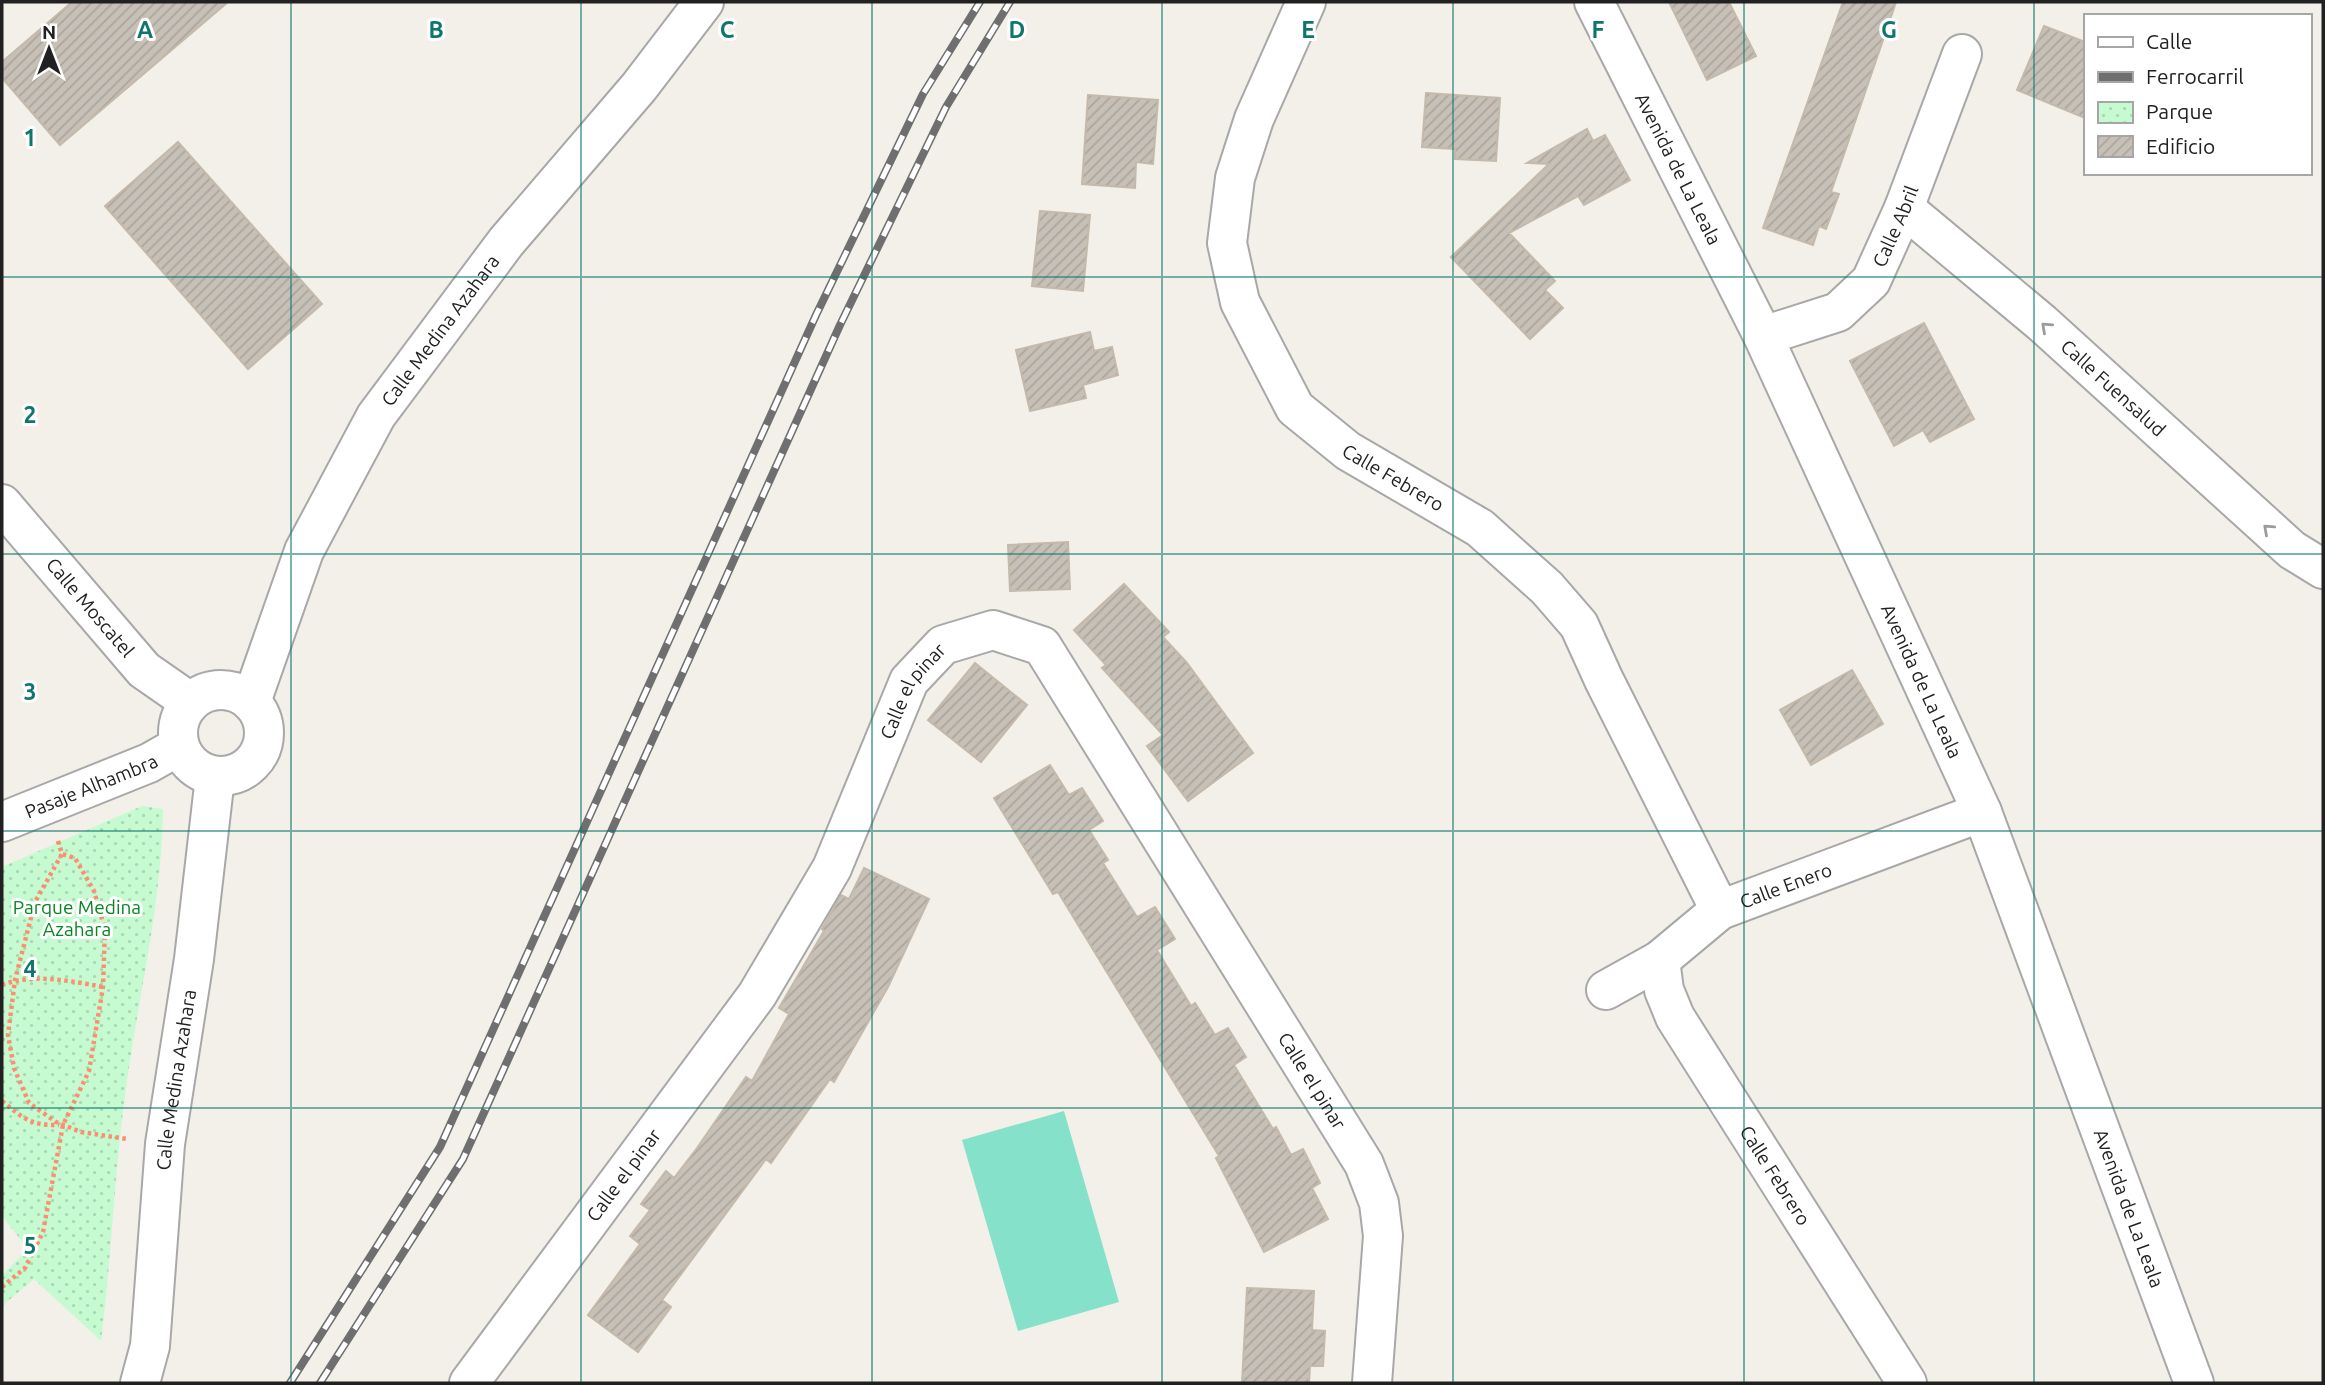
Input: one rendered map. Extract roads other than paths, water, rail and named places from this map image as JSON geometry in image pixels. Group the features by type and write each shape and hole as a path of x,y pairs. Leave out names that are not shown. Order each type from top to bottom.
{"street":[{"name":"Calle Medina Azahara","path":"251,702 304,551 376,416 506,242 639,87 704,2"},
{"name":"Calle Febrero","path":"1306,2 1254,119 1235,178 1227,243 1240,302 1295,408 1348,452 1480,528 1547,588 1579,625 1720,910"},
{"name":"Avenida de La Leala","path":"1594,2 1763,336 1982,812 2194,1383"},
{"name":"Calle Abril","path":"1763,336 1838,312 1871,281 1904,208 1962,54"},
{"name":"Calle Fuensalud","path":"1904,208 2042,323 2292,550 2323,569"},
{"name":"Calle Moscatel","path":"2,504 144,670 190,702"},
{"name":"Calle el pinar","path":"469,1383 757,995 832,868 909,681 943,645 993,630 1042,646 1364,1164 1380,1203 1382,1236 1372,1383"},
{"path":"214,690 227,690 241,694 251,702 260,713 264,726 261,752 252,764 229,777 203,774 192,766 184,757 177,734 178,723 190,702 214,690"},
{"name":"Pasaje Alhambra","path":"2,822 149,763 179,746"},
{"name":"Calle Medina Azahara","path":"140,1383 150,1346 165,1144 194,959 215,777"},
{"name":"Calle Enero","path":"1606,990 1660,960 1720,910 1982,812"},
{"name":"Calle Febrero","path":"1660,960 1664,990 1675,1017 1907,1383"}],"railway":[{"path":"290,1383 440,1147 816,315 923,94 980,2"},
{"path":"320,1383 463,1159 840,325 946,107 1010,2"}],"park label":[{"name":"Parque Medina Azahara","path":"77,918"}]}
